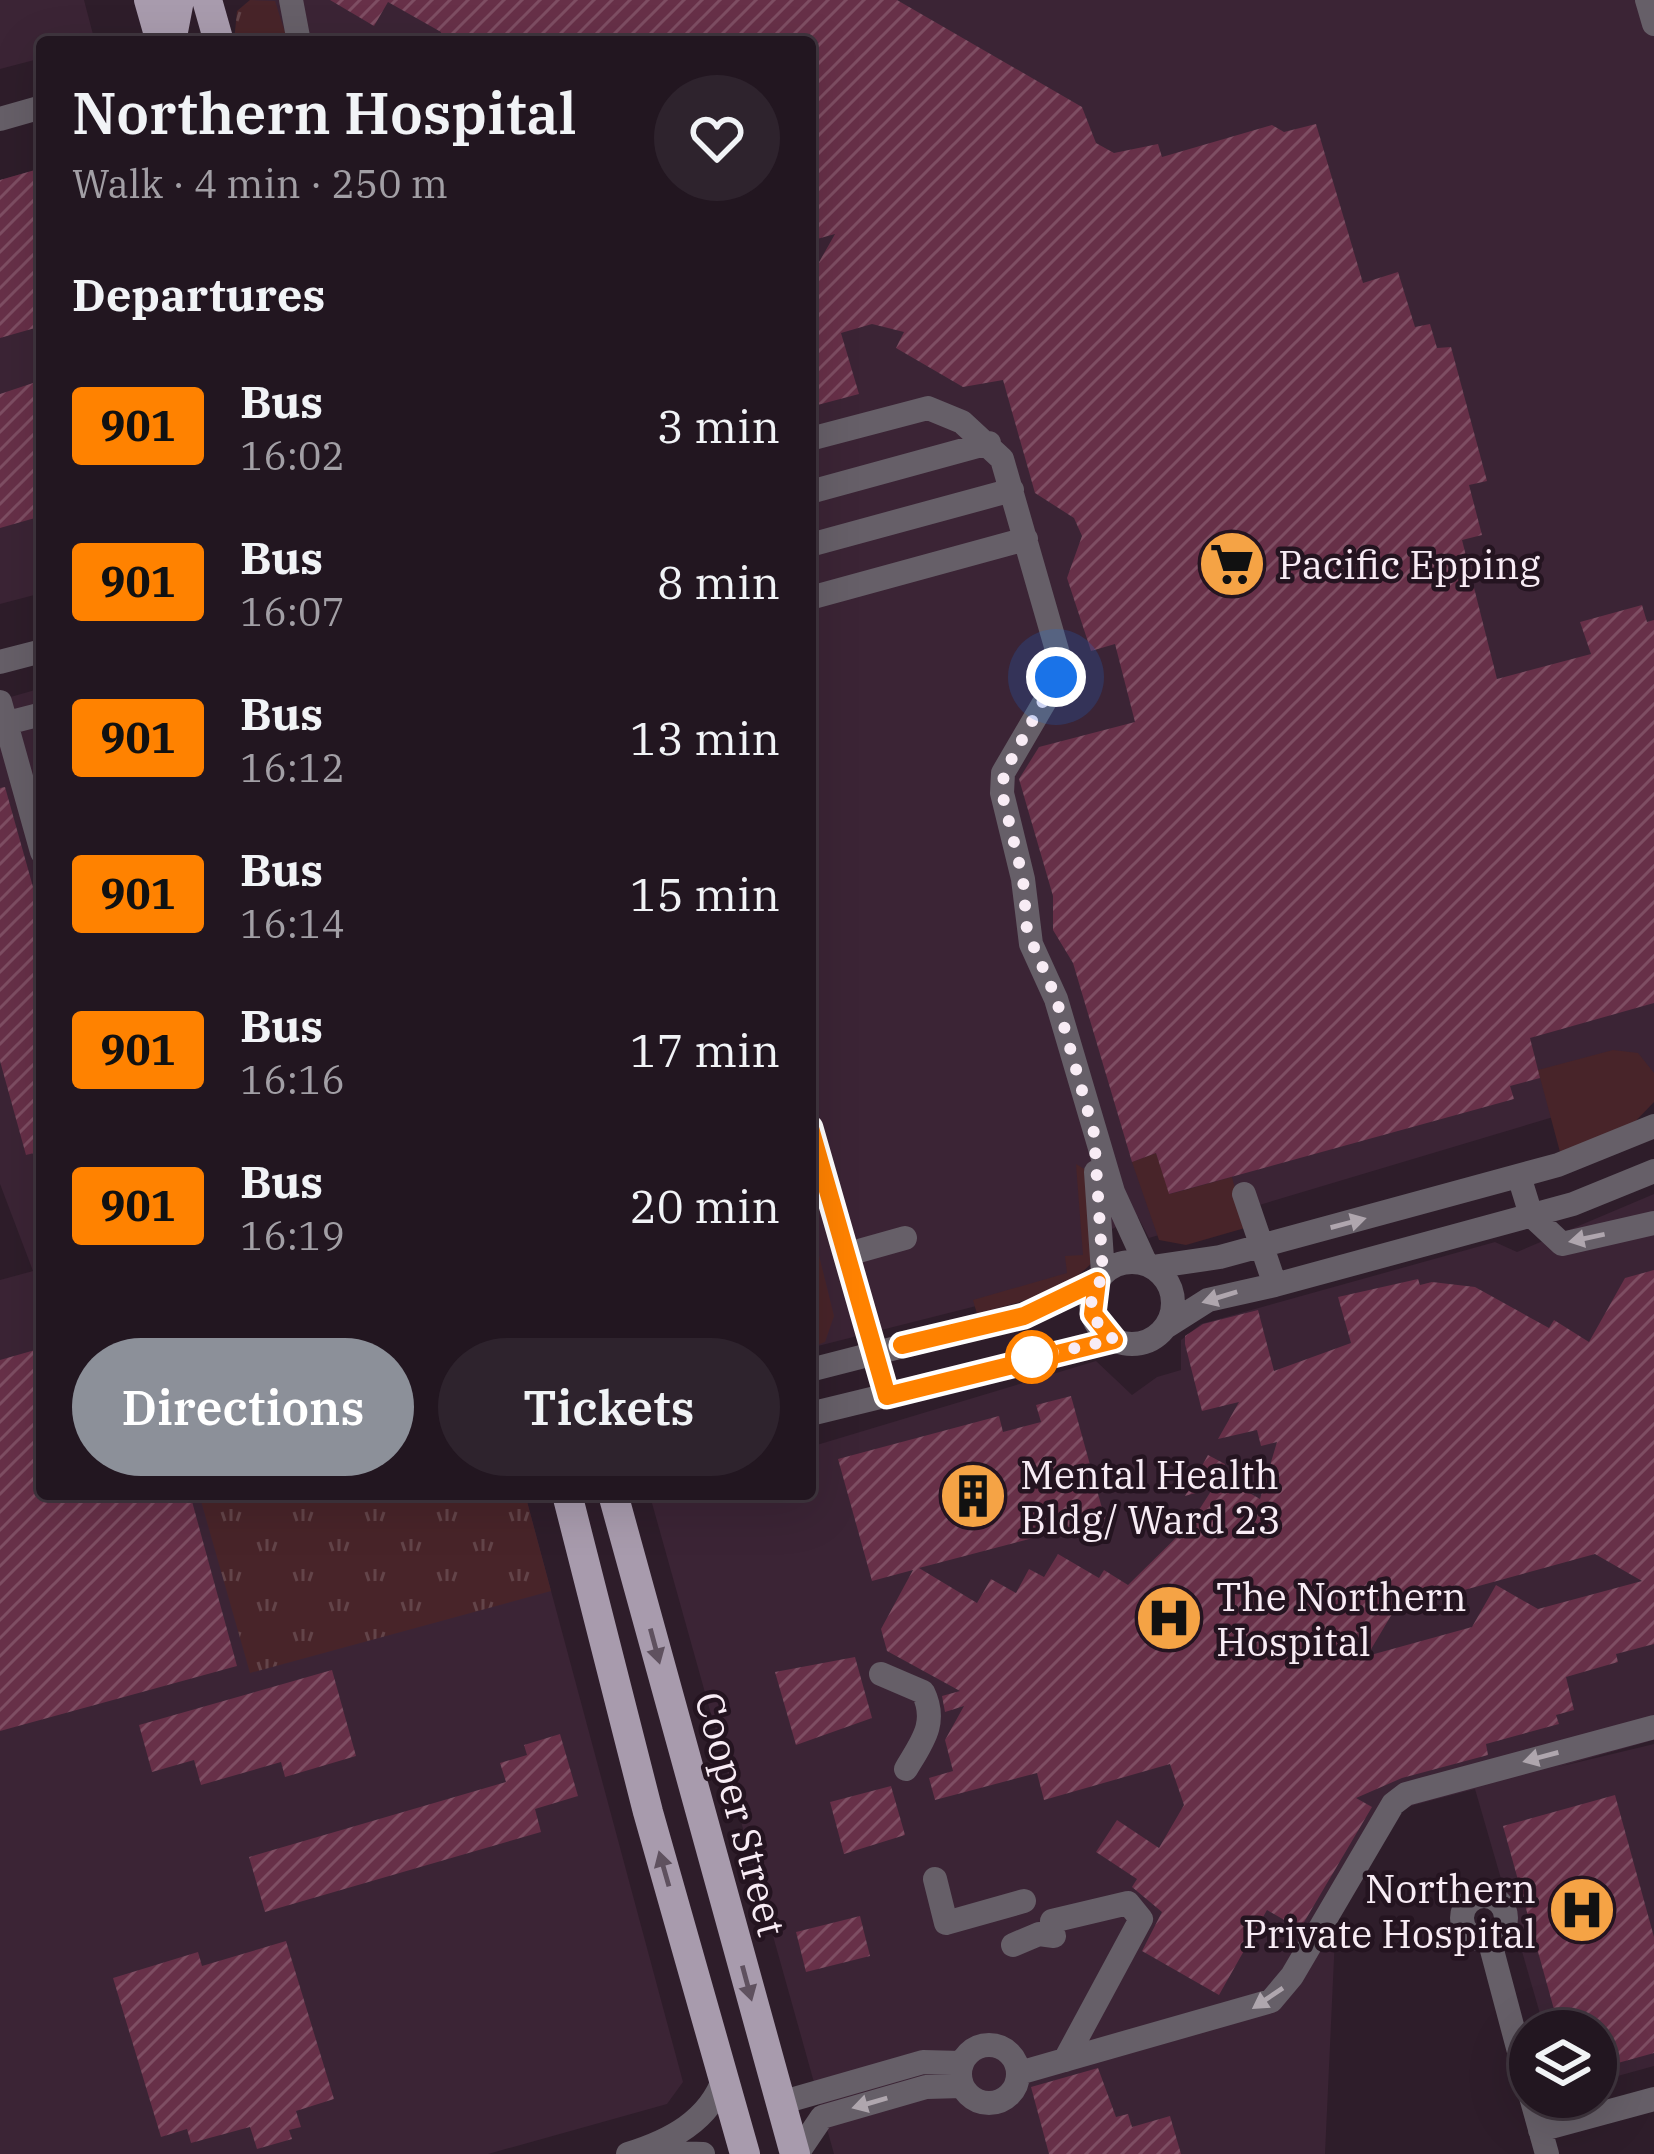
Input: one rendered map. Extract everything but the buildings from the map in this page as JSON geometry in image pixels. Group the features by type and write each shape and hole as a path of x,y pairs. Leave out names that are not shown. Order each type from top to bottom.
{"main road":[{"path":"149,0 159,36"},
{"path":"172,36 178,0"},
{"path":"207,0 217,36"},
{"path":"570,1500 748,2154"},
{"name":"Cooper Street","path":"615,1500 796,2154"},
{"path":"748,2154 763,2118 780,2103"}],"street":[{"path":"291,0 298,36"},
{"path":"1647,0 1654,24"},
{"path":"0,119 36,109"},
{"path":"816,438 928,408 962,422 1002,459 1059,666 1004,773 1002,793 1023,879 1027,931 1056,998 1094,1133 1149,1265 1163,1275 1173,1300 1166,1326"},
{"path":"816,490 989,443"},
{"path":"816,543 1012,490"},
{"path":"816,596 1026,538"},
{"path":"0,662 36,653"},
{"path":"36,714 3,712 36,830"},
{"path":"816,1368 1024,1316 1123,1262 1149,1265 1265,1246 1519,1176 1654,1126"},
{"path":"1094,1133 1100,1277 1093,1314 1114,1340"},
{"path":"816,1413 1114,1340 1143,1342 1208,1300 1531,1215 1654,1171"},
{"path":"1519,1176 1531,1215 1562,1244 1654,1223"},
{"path":"817,1185 848,1254 887,1396"},
{"path":"1249,1194 1275,1286"},
{"path":"848,1254 905,1238"},
{"path":"623,1534 633,1500"},
{"path":"881,1674 923,1692 928,1704 931,1727 906,1769"},
{"path":"1019,2073 1271,2001 1292,1976 1398,1798 1654,1727"},
{"path":"943,1876 954,1921 1024,1901"},
{"path":"1052,1921 1128,1903 1141,1919 1065,2060"},
{"path":"1489,1939 1509,2015"},
{"path":"780,2103 923,2062 962,2074 974,2099 992,2103 1014,2090 1019,2073 1009,2052 993,2045 975,2048 962,2074 822,2117 796,2154"},
{"path":"632,2153 694,2124 714,2102 724,2078"},
{"path":"1544,2142 1654,2098"},
{"path":"632,2153 703,2154"}],"shaded area":[{"path":"0,0 84,0 93,36 36,36 36,60 0,69"},
{"name":"Pacific Epping","path":"250,0 1654,0 1654,1087 1149,1238 1138,1217 1112,1229 1083,1230 1084,1255 1063,1284 816,1346 816,36 260,36"},
{"path":"36,170 36,595 0,604 0,180"},
{"path":"36,690 36,1500 527,1500 683,2082 667,2104 488,2154 0,2154 0,1280 33,1271 0,1184 0,700"},
{"name":"The Northern Hospital","path":"1654,1194 1654,1740 1558,1767 1654,1744 1654,2066 1617,2076 1617,2010 1539,2010 1475,1789 1403,1808 1336,1915 1325,2154 834,2154 651,1500 816,1500 816,1445 1096,1361 1132,1395 1157,1377 1181,1370 1181,1340 1201,1324 1495,1242 1517,1252"}],"green space":[{"path":"250,0 275,1 286,36 235,36 237,11"},
{"path":"1613,1050 1638,1053 1654,1073 1654,1102 1628,1129 1560,1152 1538,1070"},
{"path":"1156,1153 1170,1194 1232,1177 1245,1228 1186,1245 1159,1240 1132,1162"},
{"path":"1076,1164 1086,1170 1101,1252 1061,1286 977,1314 973,1300 1067,1273 1065,1256 1083,1255"},
{"path":"816,1243 834,1316 825,1342 816,1346"},
{"path":"201,1500 527,1500 551,1591 250,1673"}],"bus line":[{"name":"901","path":"816,1152 887,1396 1114,1340 1093,1314 1097,1281 1024,1316 902,1345"}],"place":[{"name":"Pacific Epping","path":"1232,564"},
{"name":"Mental Health Bldg/ Ward 23","path":"973,1496"},
{"name":"The Northern Hospital","path":"1169,1618"},
{"name":"Northern Private Hospital","path":"1582,1910"}],"route":[{"path":"1032,1357 1114,1340 1098,1324 1091,1303 1103,1274 1094,1133 1056,998 1030,944 1023,879 1002,793 1004,773 1056,677"}]}
